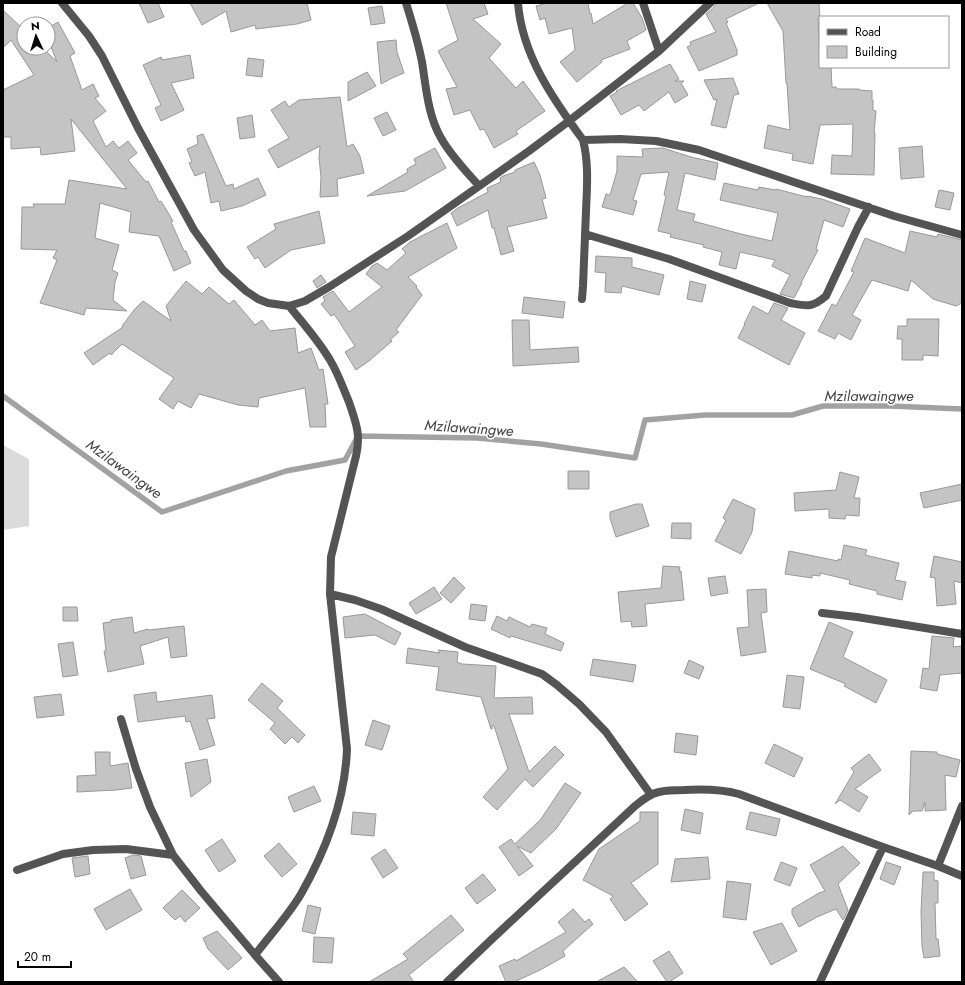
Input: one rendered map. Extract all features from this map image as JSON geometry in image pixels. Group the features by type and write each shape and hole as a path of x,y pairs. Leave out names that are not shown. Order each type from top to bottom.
{"street":[{"path":"62,3 89,36 102,56 138,128 194,230 223,270 246,291 258,298 268,303 289,306 305,301 329,287 408,236 529,151 659,51 710,3"},
{"path":"406,3 421,60 433,121 441,138 452,154 478,186"},
{"path":"518,3 522,29 528,50 538,71 569,121 583,140 586,149 587,174 582,299"},
{"path":"643,3 659,51"},
{"path":"583,140 620,139 656,141 699,150 894,216 962,235"},
{"path":"585,234 669,259 790,303 805,306 819,302 826,296 858,227 869,207"},
{"path":"255,955 281,922 300,894 316,864 328,837 338,804 346,768 347,749 330,594 331,557 356,456 358,436 356,421 331,361 323,348 289,306"},
{"path":"330,594 355,600 381,609 465,647 542,674 579,704 606,732 651,795"},
{"path":"822,613 858,617 962,634"},
{"path":"121,719 136,769 150,808 173,855 279,982"},
{"path":"447,982 635,806 651,795 659,792 699,789 726,791 739,794 962,876"},
{"path":"938,866 962,806"},
{"path":"820,982 883,847"},
{"path":"17,870 62,854 93,850 126,849 173,855"}],"shaded area":[{"path":"3,445 29,459 29,526 3,530"}],"building":[{"path":"139,3 158,3 164,17 148,23"},
{"path":"190,3 307,3 311,20 297,24 256,29 255,25 231,32 226,11 202,25"},
{"path":"446,3 484,3 488,14 473,19 501,44 489,58 516,88 523,81 545,111 516,131 518,134 494,148 484,129 480,130 470,110 454,115 446,89 457,87 438,51 458,40"},
{"path":"547,3 588,3 593,24 628,3 633,3 642,18 646,30 627,41 630,49 601,60 602,62 577,82 560,62 575,50 572,28 549,34 545,18 540,20 536,6"},
{"path":"715,3 759,3 726,19 728,22 726,23 737,50 737,55 699,71 687,47 691,45 690,42 716,32 706,14 714,7"},
{"path":"767,3 819,3 819,68 831,68 832,87 836,87 837,89 859,89 872,91 873,110 876,111 874,133 874,175 831,174 832,155 852,156 853,124 820,125 813,164 792,160 793,154 764,148 768,125 790,130 783,31"},
{"path":"382,6 385,23 371,25 368,8"},
{"path":"3,10 16,22 16,48 11,40 3,48"},
{"path":"58,22 75,53 70,56 82,90 93,84 99,96 95,98 106,111 93,121 106,147 113,141 119,148 128,141 137,153 128,160 146,182 148,181 159,202 161,201 173,221 171,222 191,263 174,271 159,236 129,232 131,212 100,203 95,238 119,245 112,270 118,273 115,282 113,300 127,311 86,308 84,315 40,303 57,260 53,258 57,250 21,249 22,207 34,207 33,204 65,204 69,180 127,189 71,119 75,151 41,155 40,147 11,149 11,137 3,137 3,90 34,75 22,56 51,56 57,62 55,56 56,56 56,23"},
{"path":"396,40 397,52 404,73 381,84 377,42"},
{"path":"190,55 194,78 171,83 184,110 161,121 155,108 161,105 143,65 161,57 162,60"},
{"path":"248,58 264,60 262,77 246,75"},
{"path":"670,64 679,79 675,81 684,81 681,83 688,95 675,103 669,92 644,111 639,105 621,115 610,96 617,92 616,91"},
{"path":"367,72 376,86 348,101 348,82"},
{"path":"733,78 739,94 734,95 726,128 711,125 717,99 714,100 704,80"},
{"path":"340,97 347,147 353,144 360,156 364,173 337,179 338,196 320,197 320,146 278,168 268,150 289,138 271,110 285,101 289,107 299,100"},
{"path":"387,112 396,130 383,136 374,118"},
{"path":"252,115 255,137 240,139 237,118"},
{"path":"203,134 226,186 233,184 234,189 258,178 266,195 242,206 221,211 219,201 211,203 205,172 195,176 189,163 192,162 187,149 198,144 197,136"},
{"path":"922,146 924,177 901,179 899,148"},
{"path":"435,148 446,168 405,191 367,196 408,172 407,169 416,164 414,159"},
{"path":"663,148 691,157 718,163 715,180 685,173 677,210 695,214 693,221 772,241 778,213 720,200 724,183 758,190 759,187 776,189 807,197 822,199 850,209 843,227 824,220 816,249 818,250 794,298 780,294 790,275 772,266 775,260 740,252 736,269 719,265 722,252 703,247 704,245 670,237 671,234 658,231 666,196 664,195 669,172 641,174 633,200 637,201 633,215 602,207 606,194 610,195 617,171 617,156 643,157 642,149"},
{"path":"534,162 540,175 546,198 542,199 547,218 507,227 514,251 501,255 488,210 457,226 451,213 488,192 487,188 501,182 500,178 503,176 515,172 515,170"},
{"path":"939,190 954,193 950,210 935,207"},
{"path":"319,211 325,243 291,250 265,268 258,257 255,259 247,247 276,229 274,224"},
{"path":"447,223 457,248 408,277 417,286 416,287 422,295 396,330 399,332 390,340 392,341 356,370 345,352 355,346 334,314 331,316 321,304 325,301 323,297 333,291 349,312 382,287 366,274 372,266 377,263 387,270 406,253 402,249 410,242"},
{"path":"910,231 937,237 938,234 962,240 962,303 956,306 933,299 911,280 908,291 872,280 852,315 861,320 851,340 838,333 835,339 818,331 832,304 836,306 854,272 851,271 865,238 905,253"},
{"path":"596,256 632,258 632,267 664,275 659,295 622,286 621,293 605,292 606,273 595,272"},
{"path":"321,275 326,282 317,288 313,281"},
{"path":"186,281 202,294 209,287 229,304 234,300 255,325 262,320 270,331 295,328 298,353 311,348 319,370 323,369 328,404 325,404 326,427 310,427 305,388 259,398 258,407 238,405 199,394 191,408 178,401 173,409 159,399 174,378 122,344 111,355 110,353 93,365 84,353 123,327 122,326 134,310 143,301 171,321 166,306"},
{"path":"690,281 706,285 702,302 687,299"},
{"path":"524,297 565,302 563,318 522,313"},
{"path":"774,303 788,308 781,320 805,333 789,365 738,338 753,306 768,314"},
{"path":"907,319 939,319 938,356 923,355 923,360 902,360 902,339 897,339 898,326 907,326"},
{"path":"512,320 529,320 530,350 578,347 579,362 513,366"},
{"path":"568,471 589,471 589,489 568,489"},
{"path":"840,472 859,477 854,498 860,498 859,516 846,515 845,519 829,518 829,509 795,511 794,493 836,490"},
{"path":"962,484 962,500 924,508 920,493"},
{"path":"733,499 755,509 752,532 741,554 715,541 726,520 723,518"},
{"path":"636,504 642,504 649,526 616,537 610,518 610,512"},
{"path":"672,523 691,523 691,539 671,538"},
{"path":"844,545 867,550 865,555 899,563 895,580 906,582 902,600 877,594 877,591 849,584 850,580 820,573 820,576 812,575 812,578 785,574 789,551 838,561 838,559 841,560"},
{"path":"934,556 962,562 962,583 954,581 956,604 937,606 935,578 930,577"},
{"path":"663,566 680,567 679,571 681,571 684,600 645,604 647,626 632,627 631,621 621,622 618,592 661,588"},
{"path":"725,576 728,593 711,596 708,578"},
{"path":"454,577 465,588 451,603 440,593"},
{"path":"434,587 442,599 416,614 409,603"},
{"path":"766,589 767,612 761,613 766,652 741,656 737,628 749,627 747,590"},
{"path":"471,604 487,606 485,621 469,619"},
{"path":"63,607 77,607 78,621 63,621"},
{"path":"365,614 401,633 395,645 375,635 345,638 343,617"},
{"path":"497,616 507,621 509,617 530,627 532,624 547,628 545,634 564,643 561,651 511,636 510,638 491,629"},
{"path":"132,617 134,633 148,629 184,626 187,656 171,658 168,637 140,646 144,664 108,672 104,651 106,651 103,623 111,622 111,620"},
{"path":"829,622 853,632 843,657 887,680 876,703 844,686 846,684 810,669"},
{"path":"932,636 954,638 953,647 962,646 962,673 940,675 937,691 920,688 923,668 929,669"},
{"path":"73,642 78,675 63,677 58,644"},
{"path":"408,648 440,653 438,650 458,652 457,662 462,664 496,666 494,698 532,697 533,714 509,714 529,772 555,746 564,755 533,787 525,779 497,810 483,797 508,769 494,726 492,726 491,729 481,697 436,690 439,667 406,663"},
{"path":"593,659 636,665 633,682 590,675"},
{"path":"689,660 704,667 699,679 684,673"},
{"path":"787,675 804,677 800,709 783,707"},
{"path":"262,683 283,701 277,708 305,735 298,743 292,737 285,744 270,729 275,723 248,700"},
{"path":"156,692 157,702 212,695 215,718 207,719 215,745 200,750 190,721 186,722 185,716 138,722 134,695"},
{"path":"61,694 64,715 37,718 34,697"},
{"path":"373,720 390,726 382,750 365,745"},
{"path":"676,733 698,736 696,755 674,752"},
{"path":"774,744 803,758 794,777 765,763"},
{"path":"911,751 937,752 937,754 960,760 956,777 945,775 946,810 925,811 925,802 922,811 913,811 909,815"},
{"path":"95,752 110,752 110,766 128,763 132,788 77,792 77,776 96,775"},
{"path":"869,754 881,770 855,789 868,797 859,812 840,800 835,804 854,772 851,768"},
{"path":"207,759 211,782 191,797 185,763"},
{"path":"565,783 581,793 556,829 531,853 517,846 533,866 519,876 499,847 511,839 515,844 541,819"},
{"path":"314,786 321,801 294,812 288,797"},
{"path":"685,809 703,813 700,834 681,830"},
{"path":"353,812 376,814 374,836 351,834"},
{"path":"640,812 658,812 658,864 631,883 648,904 625,921 610,899 613,896 583,880 599,849 640,821"},
{"path":"750,812 780,819 776,836 746,829"},
{"path":"222,839 236,861 219,872 205,850"},
{"path":"279,843 297,864 282,877 264,856"},
{"path":"843,846 860,863 838,884 848,910 843,920 836,909 799,927 792,914 792,909 825,891 810,865"},
{"path":"385,849 398,868 383,878 371,858"},
{"path":"133,855 141,856 146,875 131,879 125,858"},
{"path":"88,856 90,874 75,877 72,858"},
{"path":"708,857 710,879 671,882 675,859"},
{"path":"781,862 797,868 790,886 774,880"},
{"path":"886,862 901,867 894,885 880,879"},
{"path":"923,872 934,872 934,880 938,881 938,903 935,903 936,939 938,939 940,956 924,958 922,946 921,912"},
{"path":"483,874 496,890 477,904 465,888"},
{"path":"727,881 751,884 746,920 723,917"},
{"path":"130,889 142,910 106,930 94,909"},
{"path":"182,890 200,908 185,922 180,916 175,920 163,908"},
{"path":"308,905 321,908 315,934 302,931"},
{"path":"573,909 585,922 589,919 593,924 563,951 565,956 514,982 506,982 499,966 515,959 516,961 566,932 558,922"},
{"path":"451,915 464,930 409,975 414,982 369,982 408,959 403,954"},
{"path":"782,923 797,951 771,965 753,932"},
{"path":"217,931 242,958 228,970 208,949 203,938"},
{"path":"314,937 334,938 332,963 313,962"},
{"path":"669,951 683,973 667,982 653,961"},
{"path":"624,967 638,982 596,982"}],"waterway":[{"name":"Mzilawaingwe","path":"3,396 162,512 286,471 345,460 358,436 477,438 541,444 635,458 645,420 705,415 792,415 823,406 890,406 962,409"}]}
